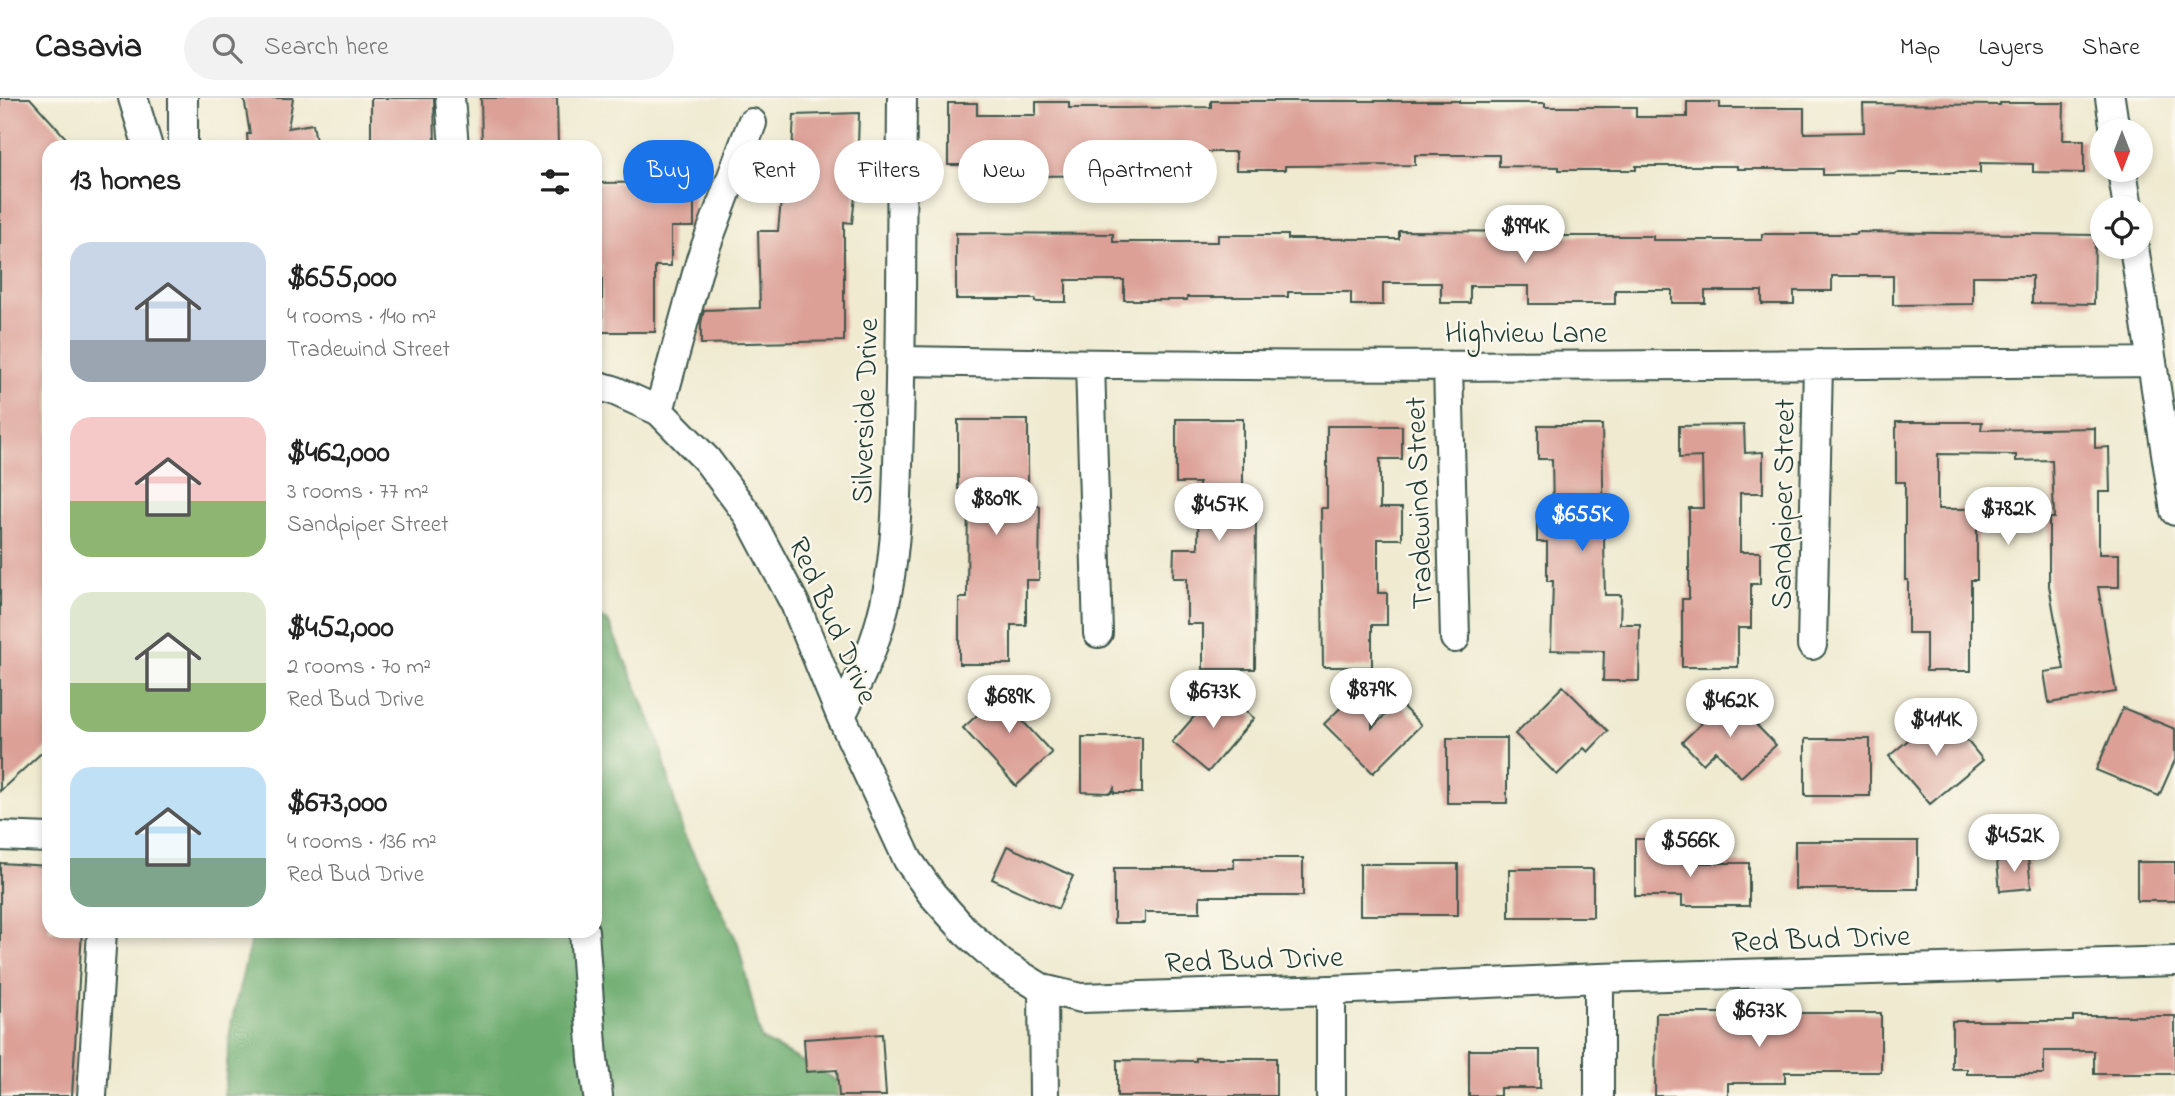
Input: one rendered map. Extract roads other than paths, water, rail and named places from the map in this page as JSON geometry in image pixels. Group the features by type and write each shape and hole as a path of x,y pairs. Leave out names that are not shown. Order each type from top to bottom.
{"street":[{"path":"133,98 146,140"},
{"path":"183,98 183,140"},
{"path":"450,98 453,140"},
{"name":"Silverside Drive","path":"841,716 865,668 880,622 890,572 897,494 901,361 902,98"},
{"path":"2110,98 2113,119"},
{"path":"659,411 701,259 752,123"},
{"path":"2136,259 2175,511"},
{"name":"Highview Lane","path":"901,361 1448,366 2152,362"},
{"path":"1090,364 1098,633"},
{"name":"Sandpiper Street","path":"1812,645 1818,364"},
{"name":"Tradewind Street","path":"1448,366 1455,638"},
{"name":"Red Bud Drive","path":"602,387 659,411 707,460 748,515 795,604 841,716 908,860 932,894 966,932 1002,964 1043,989 1080,998 1599,978 2175,961"},
{"path":"0,836 42,838"},
{"path":"92,1096 102,938"},
{"path":"584,938 598,1096"},
{"path":"1599,978 1599,1096"},
{"path":"1043,989 1044,1096"},
{"path":"1331,990 1331,1096"}]}
